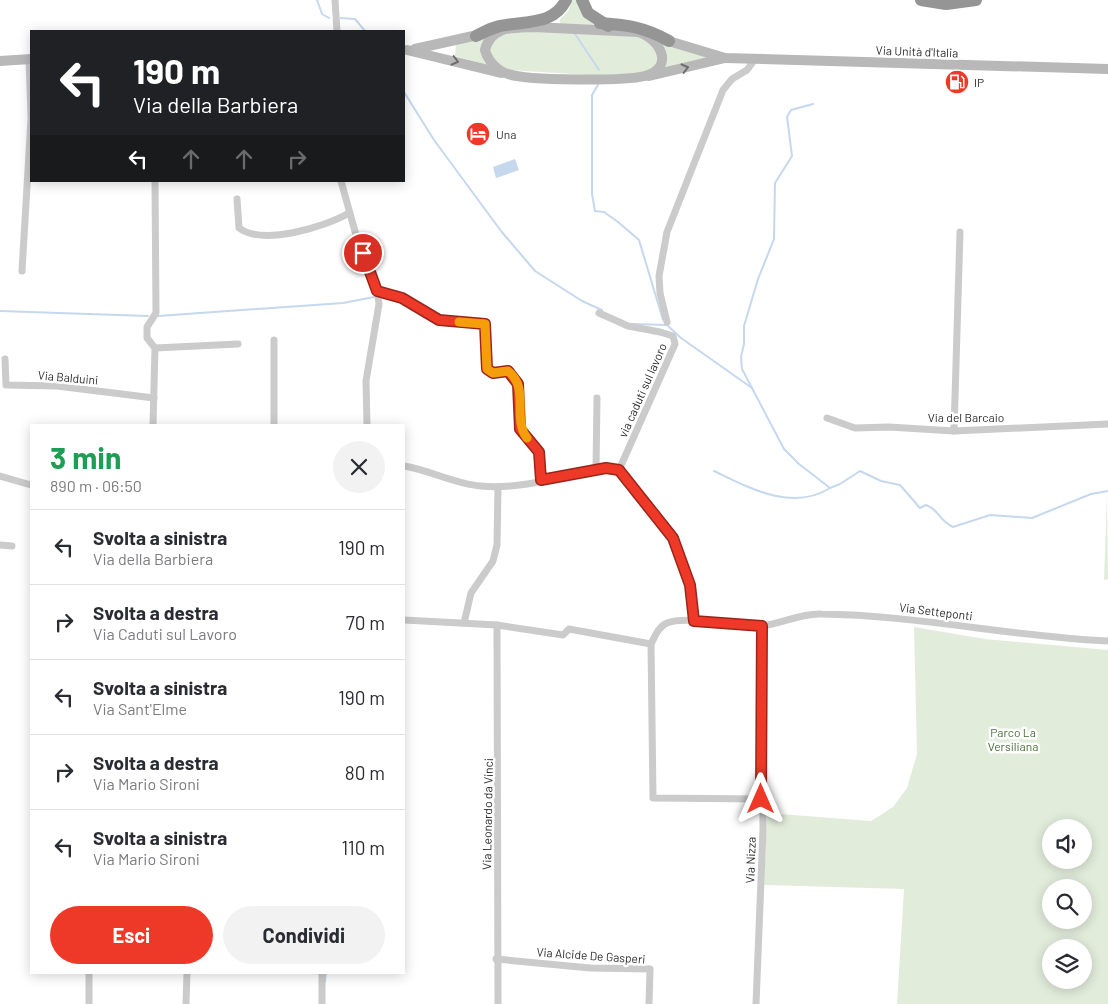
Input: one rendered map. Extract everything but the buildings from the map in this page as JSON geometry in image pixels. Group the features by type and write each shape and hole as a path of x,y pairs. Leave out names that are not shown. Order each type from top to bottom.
{"highway":[{"path":"476,36 505,25 550,18 558,12 566,0"},
{"path":"533,27 554,20 562,15 570,0"},
{"path":"582,0 588,13 600,23 614,30"},
{"path":"922,0 946,4 976,0"},
{"path":"600,23 651,30 669,41"}],"main road":[{"name":"Via Unità d'Italia","path":"405,50 500,30 533,27 614,30 648,35 725,58"},
{"path":"500,30 489,39 485,50 489,61 507,74"},
{"path":"645,76 657,68 662,57 660,46 648,35"},
{"name":"Via Unità d'Italia","path":"405,50 507,74 573,79 645,76 725,58 1108,69"},
{"path":"0,61 30,59"}],"street":[{"path":"335,0 337,30"},
{"path":"332,30 335,20"},
{"path":"667,322 660,293 659,276 667,232 723,90 732,79 747,70 755,59"},
{"path":"22,271 30,135"},
{"path":"153,424 156,348 147,338 147,327 156,313 155,182"},
{"path":"341,182 349,212 377,291 378,314 366,381 367,424"},
{"path":"238,200 239,228 247,234 294,233 333,222 349,212"},
{"path":"954,431 960,232"},
{"path":"377,291 402,298 439,320 485,324 487,369 493,373 508,371 518,384 520,429 539,452 541,480"},
{"name":"via caduti sul lavoro","path":"599,312 628,326 673,336 675,344 617,469"},
{"path":"274,340 274,424"},
{"path":"156,348 238,344"},
{"name":"Via Balduini","path":"5,359 6,385 57,386 154,398"},
{"path":"596,470 597,398"},
{"name":"Via del Barcaio","path":"827,418 855,428 889,427 954,431 1108,424"},
{"path":"405,466 418,468 458,483 498,487 596,470 617,469 673,538 690,585 694,621"},
{"path":"0,476 30,485"},
{"path":"464,623 471,594 493,562 497,545 498,487"},
{"path":"0,545 12,546"},
{"name":"Via Setteponti","path":"651,644 661,626 668,622 694,621 762,626 818,614 883,616 1072,640 1108,641"},
{"path":"405,620 498,625 563,635 569,629 651,644 653,798 761,799"},
{"name":"Via Leonardo da Vinci","path":"498,625 499,762 496,959 498,1004"},
{"name":"Via Nizza","path":"756,1004 761,876 762,626"},
{"name":"Via Alcide De Gasperi","path":"496,959 590,968 650,969 649,1004"},
{"path":"89,974 89,1004"},
{"path":"186,1004 187,974"},
{"path":"322,974 322,1004"}],"green space":[{"path":"572,0 580,0 594,22 593,27 560,26 560,19 568,11"},
{"path":"522,31 637,36 648,41 659,55 656,65 647,72 603,76 510,70 493,61 489,47 495,37"},
{"path":"493,32 488,38 493,67 455,56 456,44"},
{"path":"661,41 709,58 660,71"},
{"path":"1107,496 1108,579 1104,580"},
{"name":"Parco La Versiliana","path":"914,627 985,639 1108,650 1108,1004 897,1004 904,889 764,885 767,813 871,821 893,807 907,788 917,754"}],"water":[{"path":"515,159 519,170 496,178 493,167"}],"waterway":[{"path":"317,0 322,14 329,18"},
{"path":"341,18 355,19 364,30"},
{"path":"575,34 599,70"},
{"path":"598,85 592,95 592,194 595,211 604,212 639,240 663,320"},
{"path":"405,94 434,140 501,231 535,271 582,301 602,310"},
{"path":"813,104 791,110 787,117 792,156 775,183 774,239 758,279 744,326 744,344 741,357 742,369 784,449 799,464 830,488 860,471 881,481 900,485 920,508 926,505 931,507 944,521 953,527 990,515 1032,518 1091,494 1108,491"},
{"path":"158,316 343,303 374,297"},
{"path":"0,311 148,316"},
{"path":"633,324 666,325"},
{"path":"666,324 681,338 752,388"},
{"path":"714,471 757,490 786,498 816,495 830,488"},
{"path":"325,982 326,974"}],"slow traffic":[{"path":"459,322 485,324 485,362 487,369 493,373 508,371 514,375 520,392 520,429 527,438"}],"place":[{"name":"IP","path":"957,82"},
{"name":"Una","path":"478,134"}],"route":[{"path":"363,253 377,291 402,298 439,320 485,324 485,362 487,369 493,373 508,371 514,375 520,392 520,429 539,452 541,480 606,468 619,470 673,538 690,585 694,621 727,625 762,626 761,799"}]}
